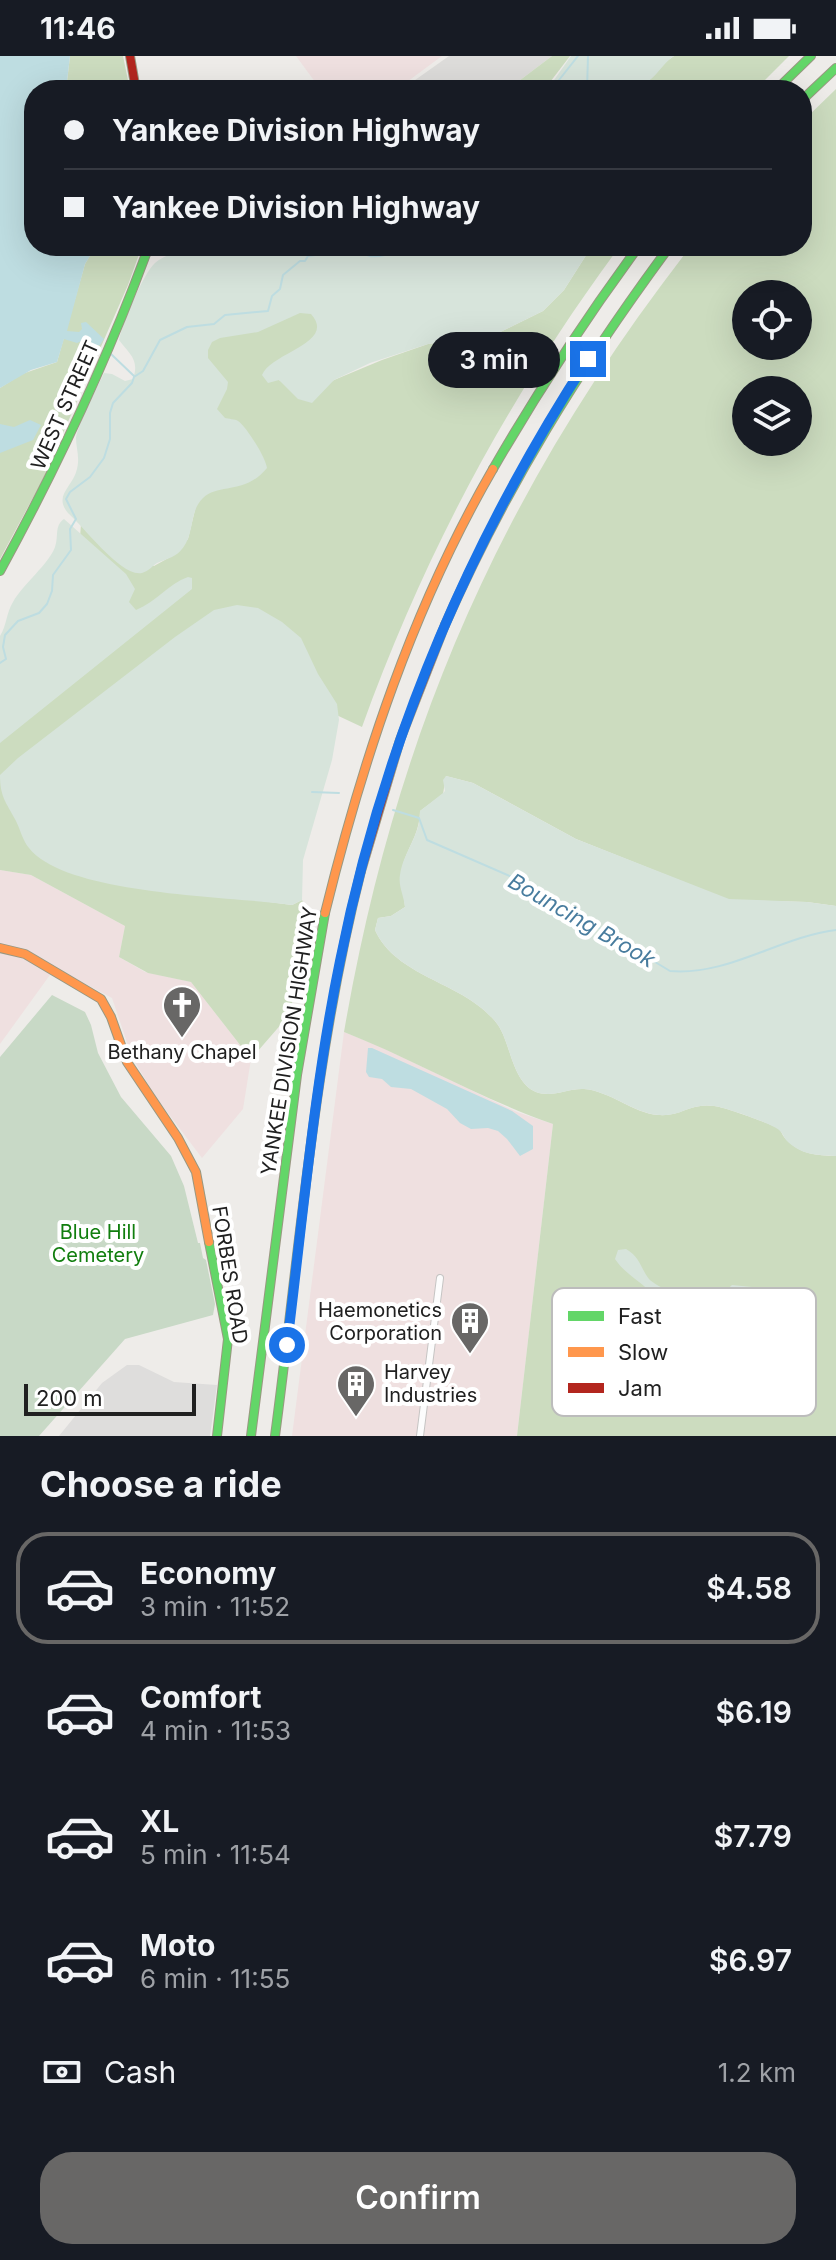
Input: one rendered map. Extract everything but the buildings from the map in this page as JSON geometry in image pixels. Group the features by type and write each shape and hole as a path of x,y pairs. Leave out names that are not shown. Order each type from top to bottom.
{"main road":[{"path":"130,56 134,80"},
{"path":"786,80 811,56"},
{"path":"812,91 836,68"},
{"name":"WEST STREET","path":"0,571 48,483 145,256"},
{"name":"YANKEE DIVISION HIGHWAY","path":"251,1436 312,975 338,856 367,758 421,615 478,496 555,364 632,256"},
{"name":"YANKEE DIVISION HIGHWAY","path":"275,1436 332,1004 359,874 393,758 452,607 514,480 588,359 663,256"},
{"name":"FORBES ROAD","path":"0,948 25,954 103,1001 125,1059 194,1167 200,1183 228,1339 217,1436"}],"street":[{"path":"420,1436 440,1278"}],"shaded area":[{"path":"296,56 442,56 410,80 314,80"},
{"path":"449,56 552,56 520,80 415,80"},
{"path":"571,56 674,56 649,80 554,80"},
{"path":"167,256 586,256 564,290 543,311 492,336 428,344 370,363 334,380 312,403 298,399 279,380 268,383 262,375 268,367 316,333 317,324 311,314 300,313 258,332 212,342 208,358 228,382 217,409 225,418 238,421 246,429 267,468 250,482 203,498 196,508 186,543 180,551 142,573 124,568 114,560 68,513 63,496 77,469 77,432 104,373 125,381 133,379 134,362 119,340 139,288 150,269"},
{"path":"64,519 126,574 135,589 129,602 136,610 188,577 192,578 192,589 0,743 0,636 13,602 52,554 59,525"},
{"path":"237,605 258,608 301,638 337,704 339,720 332,760 303,860 302,900 292,905 153,891 78,876 49,864 25,842 4,799 0,775 175,637 214,610"},
{"path":"446,776 473,783 576,839 729,899 836,906 836,1156 803,1151 786,1140 776,1128 723,1108 703,1106 659,1115 594,1091 578,1089 548,1094 528,1087 517,1071 498,1025 485,1011 399,959 385,946 375,930 378,918 391,916 405,907 400,883 402,867 418,828 420,811 445,791 443,780"},
{"path":"0,870 31,875 125,926 119,957 145,972 191,982 251,1059 243,1109 202,1158 155,1096 132,1057 112,998 55,968 0,1044"},
{"path":"344,1032 517,1112 553,1124 517,1436 292,1436"},
{"path":"618,1250 631,1252 649,1279 664,1288 645,1288 615,1259"},
{"path":"732,1285 753,1288 729,1288"},
{"path":"127,1365 139,1365 174,1382 217,1385 210,1436 59,1436 102,1383"}],"green space":[{"path":"70,56 123,56 128,80 67,80"},
{"path":"552,56 570,56 552,80 520,80"},
{"path":"674,56 789,56 765,80 647,80"},
{"path":"836,89 836,906 729,900 576,839 473,783 446,776 443,794 420,811 417,831 402,867 405,907 391,916 378,918 375,930 385,946 399,959 485,1011 498,1025 522,1080 536,1092 548,1094 584,1089 658,1115 703,1106 723,1108 776,1127 803,1151 836,1156 836,1436 517,1436 553,1124 344,1032 366,921 394,816 427,714 466,616 512,521 565,428 624,337 684,256 812,256 812,112"},
{"path":"90,256 138,256 42,481 0,559 0,388 22,374 57,362"},
{"path":"586,256 613,256 542,360 473,477 413,599 362,727 330,712 203,893 292,905 302,900 309,911 290,1014 251,1059 191,982 148,973 119,957 125,926 31,875 0,870 0,742 191,589 135,617 80,538 81,524 154,566 172,556 188,539 215,427 198,343 313,305 323,323 315,341 279,380 306,398 334,380 428,344 492,336 543,311 564,290"},
{"name":"Blue Hill Cemetery","path":"52,995 85,1012 98,1053 121,1097 171,1156 184,1186 198,1243 206,1260 215,1304 213,1315 125,1339 39,1436 0,1436 0,1057"}],"water":[{"path":"0,56 70,56 67,80 24,80 24,256 90,256 67,331 79,332 81,323 86,322 104,339 96,346 86,339 77,343 64,339 57,362 31,370 0,388"},
{"path":"30,420 41,425 33,440 0,453 0,424 14,427"},
{"path":"368,1048 512,1111 533,1126 533,1149 520,1156 498,1131 471,1129 460,1123 447,1109 411,1089 391,1087 382,1079 369,1077 366,1072"}],"waterway":[{"path":"559,80 578,56"},
{"path":"587,80 588,56"},
{"path":"0,663 6,659 3,647 5,635 18,621 39,613 47,604 53,575 71,550 70,529 76,519 66,499 70,492 90,477 104,458 110,439 113,403 134,377 143,371 160,340 187,327 214,324 225,315 268,311 272,296 280,289 283,275 308,256"},
{"path":"370,256 380,256"},
{"path":"111,354 134,376"},
{"name":"Bouncing Brook","path":"312,792 339,793"},
{"name":"Bouncing Brook","path":"393,810 419,818 427,840 521,881 670,971 713,968 794,940 836,930"}],"traffic: fast":[{"path":"786,80 811,56"},
{"path":"812,91 836,68"},
{"path":"0,571 80,412 145,256"},
{"path":"493,469 563,355 632,256"},
{"path":"445,625 519,476 605,337 663,256"},
{"path":"275,1436 320,1081 331,1010 361,871"},
{"path":"251,1436 297,1075 325,913"},
{"path":"209,1242 228,1339 217,1436"}],"traffic: slow":[{"path":"325,913 356,798 393,685 438,575 493,469"},
{"path":"0,948 25,954 101,999 127,1062 178,1138 196,1172 209,1242"}],"traffic: jam":[{"path":"130,56 134,80"},
{"path":"361,871 400,740 445,625"}],"place":[{"name":"Bethany Chapel","path":"182,1039"},
{"name":"Haemonetics Corporation","path":"470,1355"},
{"name":"Harvey Industries","path":"356,1418"}],"route":[{"path":"287,1345 332,1004 347,924 382,791 421,682 468,570 524,462 588,359"}]}
